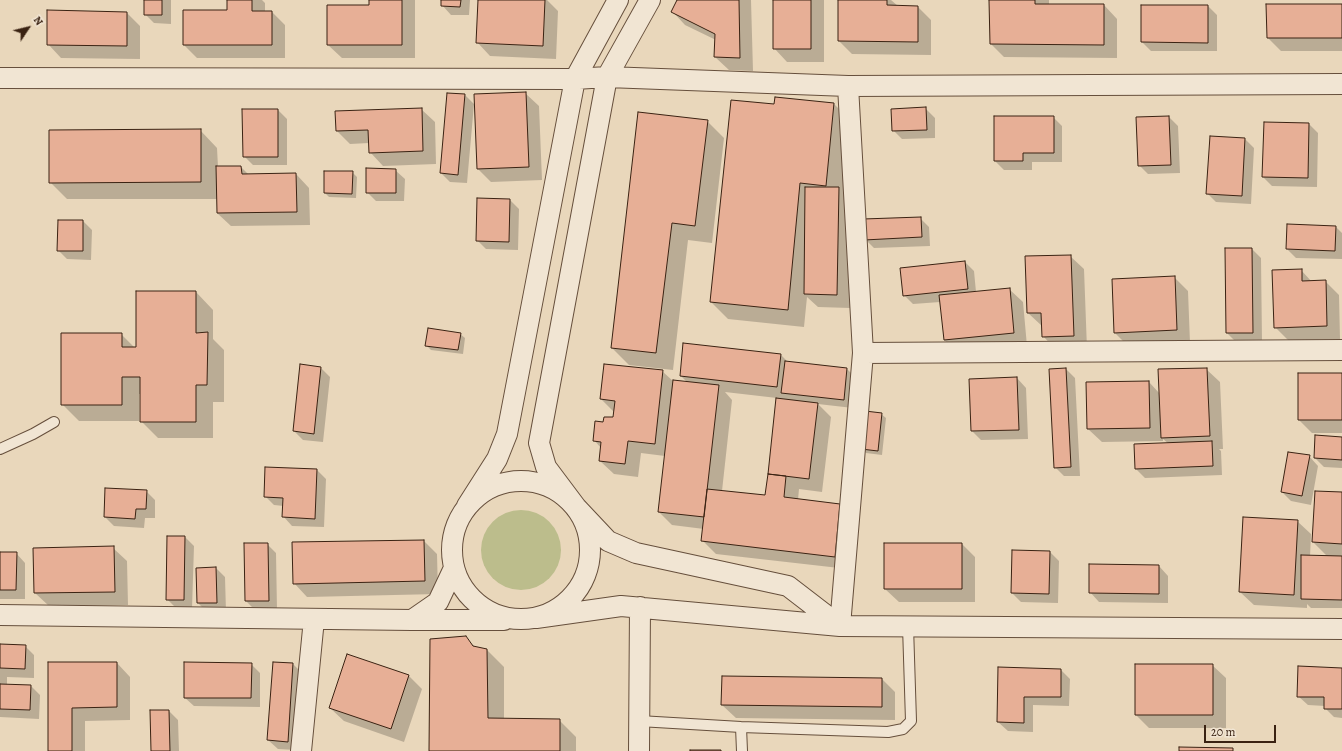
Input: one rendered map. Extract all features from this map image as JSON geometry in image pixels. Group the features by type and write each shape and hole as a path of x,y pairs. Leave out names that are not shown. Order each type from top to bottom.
{"street":[{"path":"618,0 575,79 507,434 497,459 456,525 451,546 454,568 463,588 478,604 497,616 527,619 558,610 575,594 587,574 591,551 587,528 576,507 546,467 539,443 607,77 650,0"},
{"path":"0,78 575,79 607,77 848,86 1342,84"},
{"path":"840,626 863,353 848,86"},
{"path":"863,353 1342,350"},
{"path":"467,506 482,492 501,483 522,480 542,483 561,493 608,541 636,553 788,586 840,626"},
{"path":"412,620 438,602 454,568"},
{"path":"0,615 412,620 527,619 621,606 840,626 1342,629"},
{"path":"639,751 640,607"},
{"path":"301,751 314,619"}],"lane":[{"path":"0,449 33,434 54,422"},
{"path":"639,721 742,727 888,732 903,729 911,721 908,626"},
{"path":"742,727 742,751"}],"green space":[{"path":"521,510 536,513 549,522 558,535 561,550 558,565 549,578 536,587 521,590 506,587 493,578 484,565 481,550 484,535 493,522 506,513"}],"building":[{"path":"144,0 162,0 162,15 144,15"},
{"path":"227,0 252,0 252,11 272,11 272,45 183,45 183,10 227,10"},
{"path":"369,0 402,0 402,45 327,45 327,5 369,5"},
{"path":"441,0 461,0 460,7 441,6"},
{"path":"478,0 545,0 543,46 476,43"},
{"path":"677,0 739,0 740,58 714,57 715,34 671,12"},
{"path":"773,0 811,0 811,49 773,49"},
{"path":"838,0 887,0 887,5 918,6 918,42 838,41"},
{"path":"989,0 1035,0 1035,4 1104,4 1104,45 990,44"},
{"path":"1266,4 1342,4 1342,38 1267,38"},
{"path":"1141,5 1208,5 1208,43 1141,42"},
{"path":"47,10 127,12 127,46 47,45"},
{"path":"526,92 529,167 477,169 474,94"},
{"path":"447,93 465,94 458,175 440,173"},
{"path":"775,97 834,103 826,186 800,183 788,310 710,302 731,100 774,104"},
{"path":"926,107 927,130 892,131 891,109"},
{"path":"422,108 423,151 369,153 368,130 336,131 335,111"},
{"path":"242,109 278,109 278,157 243,157"},
{"path":"638,112 708,120 695,226 672,223 656,353 611,348"},
{"path":"994,116 1054,116 1054,153 1023,153 1023,161 994,161"},
{"path":"1169,116 1171,165 1138,166 1136,117"},
{"path":"1264,122 1309,123 1308,178 1262,177"},
{"path":"201,129 201,182 49,183 49,130"},
{"path":"1210,136 1245,138 1242,196 1206,194"},
{"path":"216,166 241,166 242,174 296,173 297,212 217,213"},
{"path":"366,168 396,169 396,193 366,193"},
{"path":"324,171 353,171 352,194 324,193"},
{"path":"805,187 839,187 837,295 804,294"},
{"path":"477,198 510,199 509,242 476,241"},
{"path":"921,217 922,237 864,240 863,219"},
{"path":"58,220 83,220 83,251 57,251"},
{"path":"1287,224 1336,226 1335,251 1286,249"},
{"path":"1225,248 1252,248 1253,333 1226,333"},
{"path":"1071,255 1074,336 1042,337 1041,313 1027,313 1025,256"},
{"path":"965,261 968,289 903,296 900,268"},
{"path":"1302,269 1302,281 1326,280 1327,326 1274,328 1272,270"},
{"path":"1175,276 1177,330 1114,333 1112,279"},
{"path":"1010,288 1014,333 944,340 939,295"},
{"path":"136,291 196,291 196,333 208,332 207,385 196,385 196,422 140,422 140,377 122,377 122,405 61,405 61,333 122,333 122,347 136,347"},
{"path":"428,328 461,333 458,350 425,346"},
{"path":"683,343 781,354 777,387 680,376"},
{"path":"785,361 847,368 844,400 781,393"},
{"path":"300,364 321,367 314,434 293,431"},
{"path":"604,364 663,370 655,444 628,441 625,464 599,461 601,442 593,441 595,421 603,422 604,417 613,417 615,401 600,399"},
{"path":"1066,368 1071,467 1054,468 1049,369"},
{"path":"1207,368 1210,436 1161,438 1158,369"},
{"path":"1298,373 1342,373 1342,420 1298,420"},
{"path":"1017,377 1019,430 971,431 969,379"},
{"path":"673,380 719,385 704,517 658,512"},
{"path":"1149,381 1150,428 1087,429 1086,382"},
{"path":"776,398 818,403 809,479 768,474"},
{"path":"865,411 882,413 878,451 861,449"},
{"path":"1315,435 1342,437 1342,460 1314,458"},
{"path":"1212,441 1213,466 1135,469 1134,444"},
{"path":"1288,452 1310,455 1302,496 1281,492"},
{"path":"265,467 317,469 315,519 282,517 283,498 264,497"},
{"path":"768,474 786,476 784,497 840,504 835,557 701,541 707,489 765,495"},
{"path":"105,488 147,490 146,509 136,509 135,519 104,517"},
{"path":"1315,491 1342,492 1342,544 1312,542"},
{"path":"1243,517 1298,520 1294,595 1239,592"},
{"path":"167,536 185,536 184,600 166,600"},
{"path":"424,540 425,581 293,584 292,542"},
{"path":"244,543 268,543 269,601 245,601"},
{"path":"884,543 962,543 962,589 884,589"},
{"path":"114,546 115,592 34,593 33,548"},
{"path":"1012,550 1050,551 1049,594 1011,593"},
{"path":"0,552 17,552 16,590 0,590"},
{"path":"1301,555 1342,556 1342,600 1301,599"},
{"path":"1089,564 1159,565 1159,594 1089,593"},
{"path":"216,567 217,603 197,603 196,568"},
{"path":"466,636 473,646 487,649 488,718 560,719 560,751 429,751 430,639"},
{"path":"0,644 26,645 25,669 0,668"},
{"path":"347,654 409,675 391,729 329,708"},
{"path":"48,662 117,662 117,707 72,708 72,751 48,751"},
{"path":"184,662 252,663 251,698 184,698"},
{"path":"273,662 293,663 288,742 267,740"},
{"path":"1135,664 1213,664 1213,715 1135,715"},
{"path":"1298,666 1342,668 1342,709 1324,709 1324,697 1297,697"},
{"path":"998,667 1061,669 1061,697 1024,697 1024,723 997,722"},
{"path":"722,676 882,678 882,707 721,705"},
{"path":"0,684 31,685 30,710 0,709"},
{"path":"150,710 169,710 170,751 151,751"},
{"path":"1179,747 1233,748 1233,751 1179,751"},
{"path":"721,750 721,751 690,751"}]}
